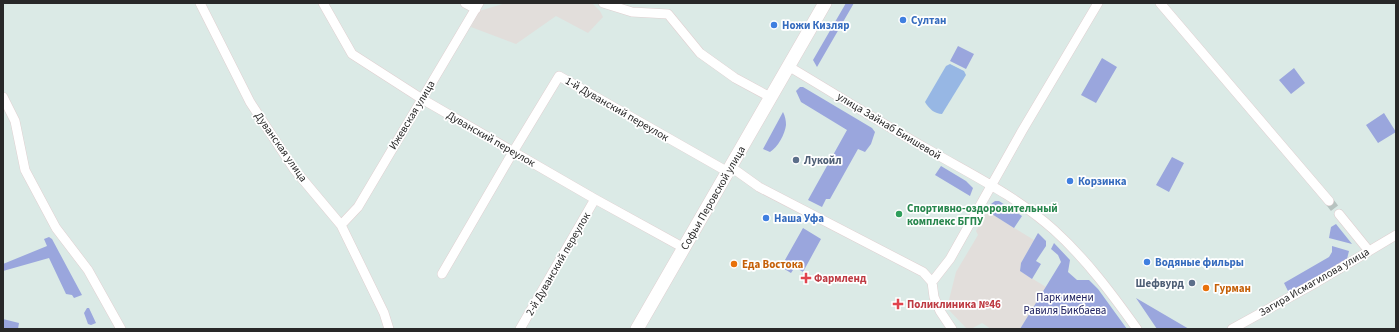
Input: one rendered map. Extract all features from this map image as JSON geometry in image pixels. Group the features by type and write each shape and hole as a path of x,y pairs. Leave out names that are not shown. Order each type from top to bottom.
{"main road":[{"name":"Софьи Перовской улица","path":"637,329 825,3"}],"street":[{"name":"Дуванская улица","path":"200,3 250,102 294,169 341,225 384,313 389,329"},
{"name":"Дуванский переулок","path":"323,3 352,54 422,99 595,199 684,248"},
{"path":"465,3 478,6"},
{"path":"603,3 632,12 668,14 700,53 735,78 770,97"},
{"path":"932,282 950,259 991,185 1098,3"},
{"path":"1160,3 1329,201"},
{"name":"Ижевская улица","path":"341,225 358,207 478,6"},
{"name":"улица Зайнаб Биишевой","path":"788,66 896,131 991,185 1024,206 1054,230 1092,269 1137,329"},
{"name":"1-й Дуванский переулок","path":"442,274 559,76 729,170"},
{"path":"3,97 15,121 25,170 56,228 88,270 121,329"},
{"path":"729,170 923,272 932,282 934,297 940,311 952,329"},
{"name":"2-й Дуванский переулок","path":"520,329 595,199"},
{"path":"1339,214 1369,251"},
{"name":"Загира Исмагилова улица","path":"1232,329 1317,282 1396,235"}],"shaded area":[{"path":"506,3 592,3 600,11 603,17 588,33 556,16 516,44 471,27 479,11"},
{"path":"950,64 964,71 966,75 942,114 939,114 932,111 925,102 946,66"},
{"path":"987,211 1034,240 1021,263 1020,271 1046,287 1020,329 991,329 982,323 971,329 967,329 947,308 956,272 978,235 976,231"}],"green space":[{"path":"846,3 854,3 817,67 813,60"},
{"path":"958,46 974,54 966,69 950,61"},
{"path":"1102,58 1117,67 1096,103 1081,95"},
{"path":"1294,68 1305,83 1291,94 1279,80"},
{"path":"800,87 803,87 872,128 875,132 871,144 865,152 858,149 830,199 826,199 822,207 808,200 847,130 801,102 796,91"},
{"path":"783,112 786,125 781,140 770,152 763,149"},
{"path":"1384,113 1396,132 1378,143 1366,125"},
{"path":"1172,157 1184,163 1169,192 1156,185"},
{"path":"941,166 966,181 973,188 970,196 935,175"},
{"path":"995,201 999,201 1022,216 1014,228 987,211 991,204"},
{"path":"1336,224 1352,244 1329,238 1331,227"},
{"path":"803,228 821,239 803,272 795,267 791,273 781,267"},
{"path":"1038,233 1046,241 1046,246 1036,261 1041,264 1032,279 1020,271 1021,263"},
{"path":"49,237 52,239 82,295 74,298 72,295 66,294 49,258 3,271 3,264 47,246 44,239"},
{"name":"Парк имени Равиля Бикбаева","path":"1054,243 1070,260 1068,272 1077,280 1089,280 1098,289 1127,329 1020,329 1061,262 1058,255 1051,249"},
{"path":"1332,246 1349,251 1347,259 1289,293 1284,283 1329,257 1332,252"},
{"path":"1136,298 1189,329 1157,329"},
{"path":"87,308 89,308 96,323 91,325 88,324 84,313"},
{"path":"3,319 19,323 18,329 3,329"}],"tunnel":[{"path":"1329,201 1339,214"}],"place":[{"name":"Султан","path":"903,20"},
{"name":"Ножи Кизляр","path":"774,25"},
{"name":"Лукойл","path":"796,160"},
{"name":"Корзинка","path":"1070,181"},
{"name":"Спортивно-оздоровительный комплекс БГПУ","path":"899,214"},
{"name":"Наша Уфа","path":"766,218"},
{"name":"Водяные фильры","path":"1147,262"},
{"name":"Еда Востока","path":"734,264"},
{"name":"Фармленд","path":"806,278"},
{"name":"Шефвурд","path":"1192,283"},
{"name":"Гурман","path":"1206,288"},
{"name":"Поликлиника №46","path":"898,304"}]}
